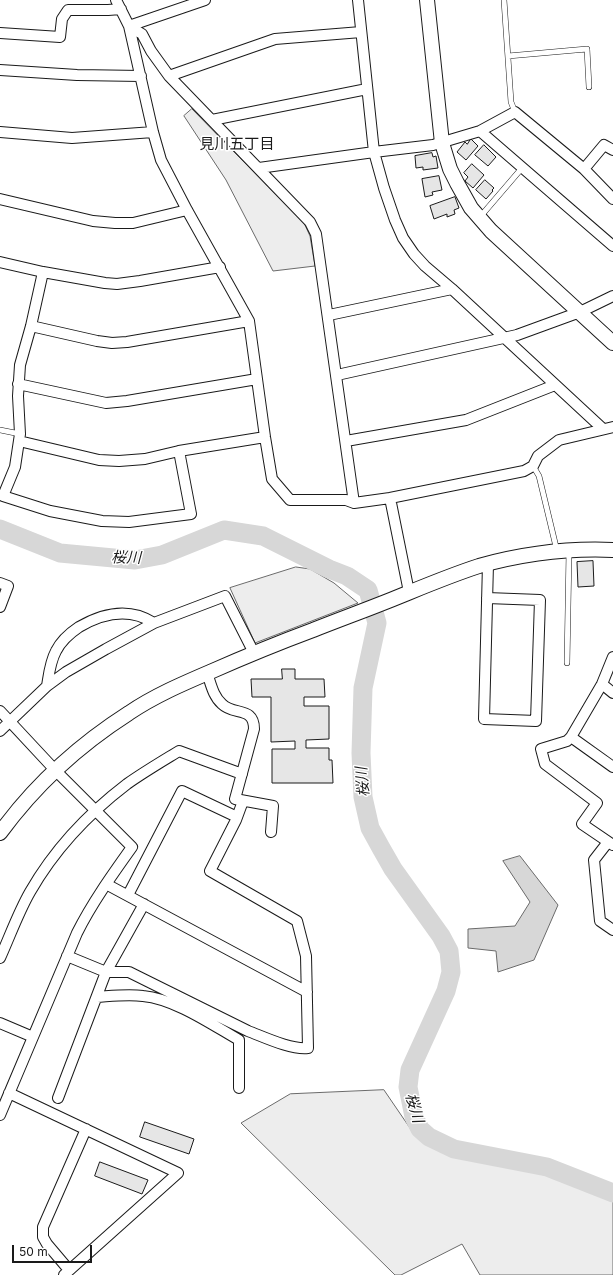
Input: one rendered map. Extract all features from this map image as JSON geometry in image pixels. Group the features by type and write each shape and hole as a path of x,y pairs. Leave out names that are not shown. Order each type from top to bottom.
{"street":[{"path":"129,26 205,0"},
{"path":"358,0 374,152 386,195 403,238 414,254 425,266 452,288 602,429"},
{"path":"427,0 442,143 456,184 479,218 613,343"},
{"path":"0,33 60,37 62,19 68,10 108,10 119,4 129,26 153,132 161,160 249,321 272,479 290,500 346,500 354,503 390,498 524,471 533,466 538,456 559,440 613,427"},
{"path":"129,26 142,34 169,76 310,222 316,234 329,315 354,503"},
{"path":"169,76 275,39 362,32"},
{"path":"0,70 77,75 140,76"},
{"path":"212,120 367,89"},
{"path":"259,168 374,152 433,146 480,131 515,112 584,169 613,198"},
{"path":"480,131 613,246"},
{"path":"0,132 72,138 153,132"},
{"path":"584,169 604,145 613,150"},
{"path":"0,199 93,220 114,223 133,223 187,210"},
{"path":"0,262 43,272 117,284 220,267"},
{"path":"43,272 32,326 20,365 18,384 19,438 15,467 3,496 50,511 102,521 129,522 191,514 179,451"},
{"path":"329,315 452,288"},
{"path":"337,375 505,338 580,312 613,296"},
{"path":"32,326 97,342 112,343 127,342 249,321"},
{"path":"18,384 106,403 127,401 257,379"},
{"path":"346,441 466,420 555,385"},
{"path":"19,438 98,460 119,461 145,459 179,451 265,437"},
{"path":"390,498 408,592"},
{"path":"0,833 30,795 55,770 101,732 156,696 187,681 408,592 488,564 513,558 563,551 613,550"},
{"path":"487,598 540,600 536,721 484,719 487,598 488,564"},
{"path":"0,583 8,586 0,607"},
{"path":"0,731 47,686 66,672 154,623 225,596 254,653"},
{"path":"47,686 50,665 56,650 69,633 104,615 122,614 146,618 154,623"},
{"path":"613,657 602,684 571,736 567,741 541,749 545,764 597,803 582,824 610,843 594,860 600,921 613,930"},
{"path":"207,673 215,696 223,705 230,709 247,713 254,722 254,729 235,799 273,806 271,832"},
{"path":"602,684 613,693"},
{"path":"0,711 55,770 132,847 87,914 67,956 0,1115"},
{"path":"571,736 613,767"},
{"path":"0,958 24,904 54,855 96,811 127,784 179,751 242,774"},
{"path":"128,895 182,792 237,817"},
{"path":"67,956 106,972 129,972 248,1031 294,1047 308,1048 306,956 297,921 210,871 244,801"},
{"path":"106,884 307,992"},
{"path":"58,1098 106,972 144,904"},
{"path":"97,997 144,996 162,1000 178,1006 239,1040 239,1088"},
{"path":"0,1024 33,1037"},
{"path":"9,1093 86,1129 178,1173 66,1272 43,1237 43,1227 86,1129"}],"lane":[{"path":"504,0 511,102 515,112"},
{"path":"508,56 587,49 589,87"},
{"path":"479,218 522,168"},
{"path":"0,430 19,438"},
{"path":"533,466 539,476 563,551 568,662"}],"shaded area":[{"path":"192,109 304,223 310,236 315,266 273,271 226,180 184,116"},
{"path":"296,567 310,569 334,583 358,603 255,643 230,588"},
{"path":"520,856 558,905 534,960 498,972 496,951 468,948 468,929 515,926 530,902 503,861"},
{"path":"384,1090 412,1131 452,1154 547,1174 613,1200 613,1275 480,1275 462,1244 401,1275 395,1275 241,1123 290,1094"}],"building":[{"path":"471,139 478,146 466,160 457,152 465,142 467,144"},
{"path":"484,145 496,157 488,166 475,155"},
{"path":"432,153 433,157 436,156 438,168 423,170 423,167 416,168 415,156"},
{"path":"472,164 484,175 473,188 465,181 468,177 464,173"},
{"path":"439,176 442,190 432,192 433,195 425,197 422,179"},
{"path":"485,180 494,188 486,199 476,190"},
{"path":"455,197 459,208 454,210 455,214 447,217 447,214 434,219 430,206"},
{"path":"593,561 594,586 578,587 577,562"},
{"path":"282,669 295,669 295,679 324,679 325,697 304,697 304,706 329,706 329,739 306,740 306,748 329,748 329,760 332,760 333,783 272,783 272,749 295,749 295,741 271,742 271,697 252,697 251,679 282,679"},
{"path":"145,1122 194,1139 189,1154 140,1137"},
{"path":"100,1162 148,1180 142,1194 95,1176"}],"waterway":[{"name":"桜川","path":"0,529 60,553 135,560 162,555 224,530 263,536 329,569 347,576 368,590 377,623 363,688 361,753 363,797 370,828 393,869 441,936 449,951 451,972 446,991 410,1070 408,1087 414,1117 420,1129 429,1137 454,1149 547,1167 613,1193"}],"district":[{"name":"見川五丁目","path":"237,144"}]}
